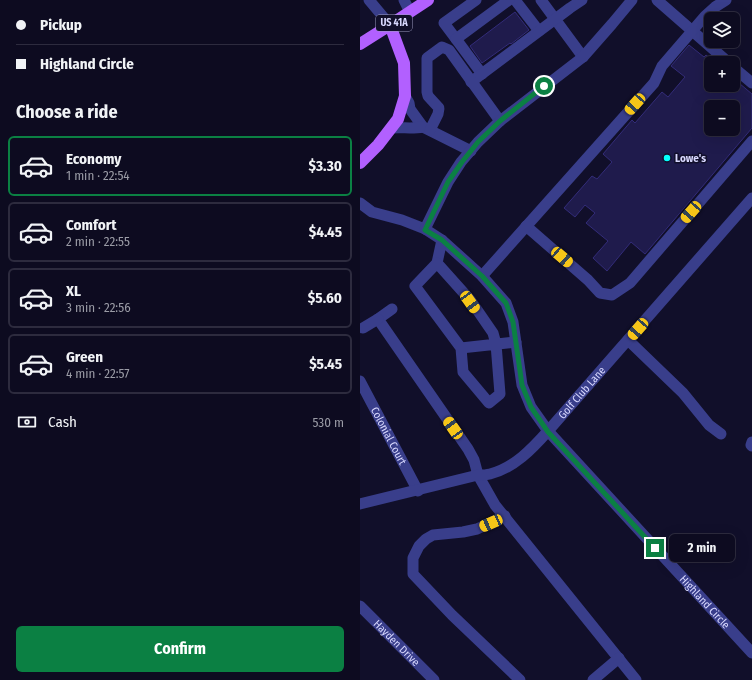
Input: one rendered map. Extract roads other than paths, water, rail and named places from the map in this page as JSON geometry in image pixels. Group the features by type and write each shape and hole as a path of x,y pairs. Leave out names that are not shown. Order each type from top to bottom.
{"main road":[{"name":"US 41A","path":"360,44 428,0"},
{"path":"360,163 378,145 398,119 405,96 404,63 390,25"}],"street":[{"path":"370,0 390,25"},
{"path":"404,0 410,12"},
{"path":"476,0 444,23 482,74"},
{"path":"456,39 510,0"},
{"path":"515,0 539,31"},
{"path":"540,0 582,57"},
{"path":"471,82 555,19 567,4 582,0"},
{"path":"425,230 448,182 471,151 500,121 582,57 632,0"},
{"path":"656,0 721,56"},
{"path":"482,276 654,82 662,66 692,31 715,7 726,0"},
{"path":"426,129 438,114 439,108 428,96 427,92 427,58 442,47 446,48 500,121"},
{"path":"740,73 752,83"},
{"path":"405,96 409,103 410,109 426,129"},
{"path":"391,128 405,127 426,129 471,151"},
{"path":"526,226 588,280 600,293 612,295 630,283 752,141"},
{"name":"Golf Club Lane","path":"360,504 418,491 478,475 490,474 515,462 548,432 752,198"},
{"name":"Highland Circle","path":"360,203 372,212 402,220 425,230 442,240 482,276 506,303 513,322 522,385 531,407 548,432 752,654"},
{"path":"437,263 470,302 493,333 496,344 500,394 489,403 462,372 461,348 415,286 437,263 442,240"},
{"path":"363,328 392,309"},
{"path":"378,319 468,449 474,460 478,475 495,505 636,680"},
{"path":"628,340 683,393 709,425 721,434"},
{"path":"461,348 516,342"},
{"name":"Colonial Court","path":"360,381 418,491"},
{"path":"505,516 477,529 433,535 426,539 419,546 413,558 413,574 452,615 520,680"},
{"name":"Hayden Drive","path":"360,606 434,680"},
{"path":"593,680 619,658"}],"place":[{"name":"Lowe's","path":"667,158"}]}
